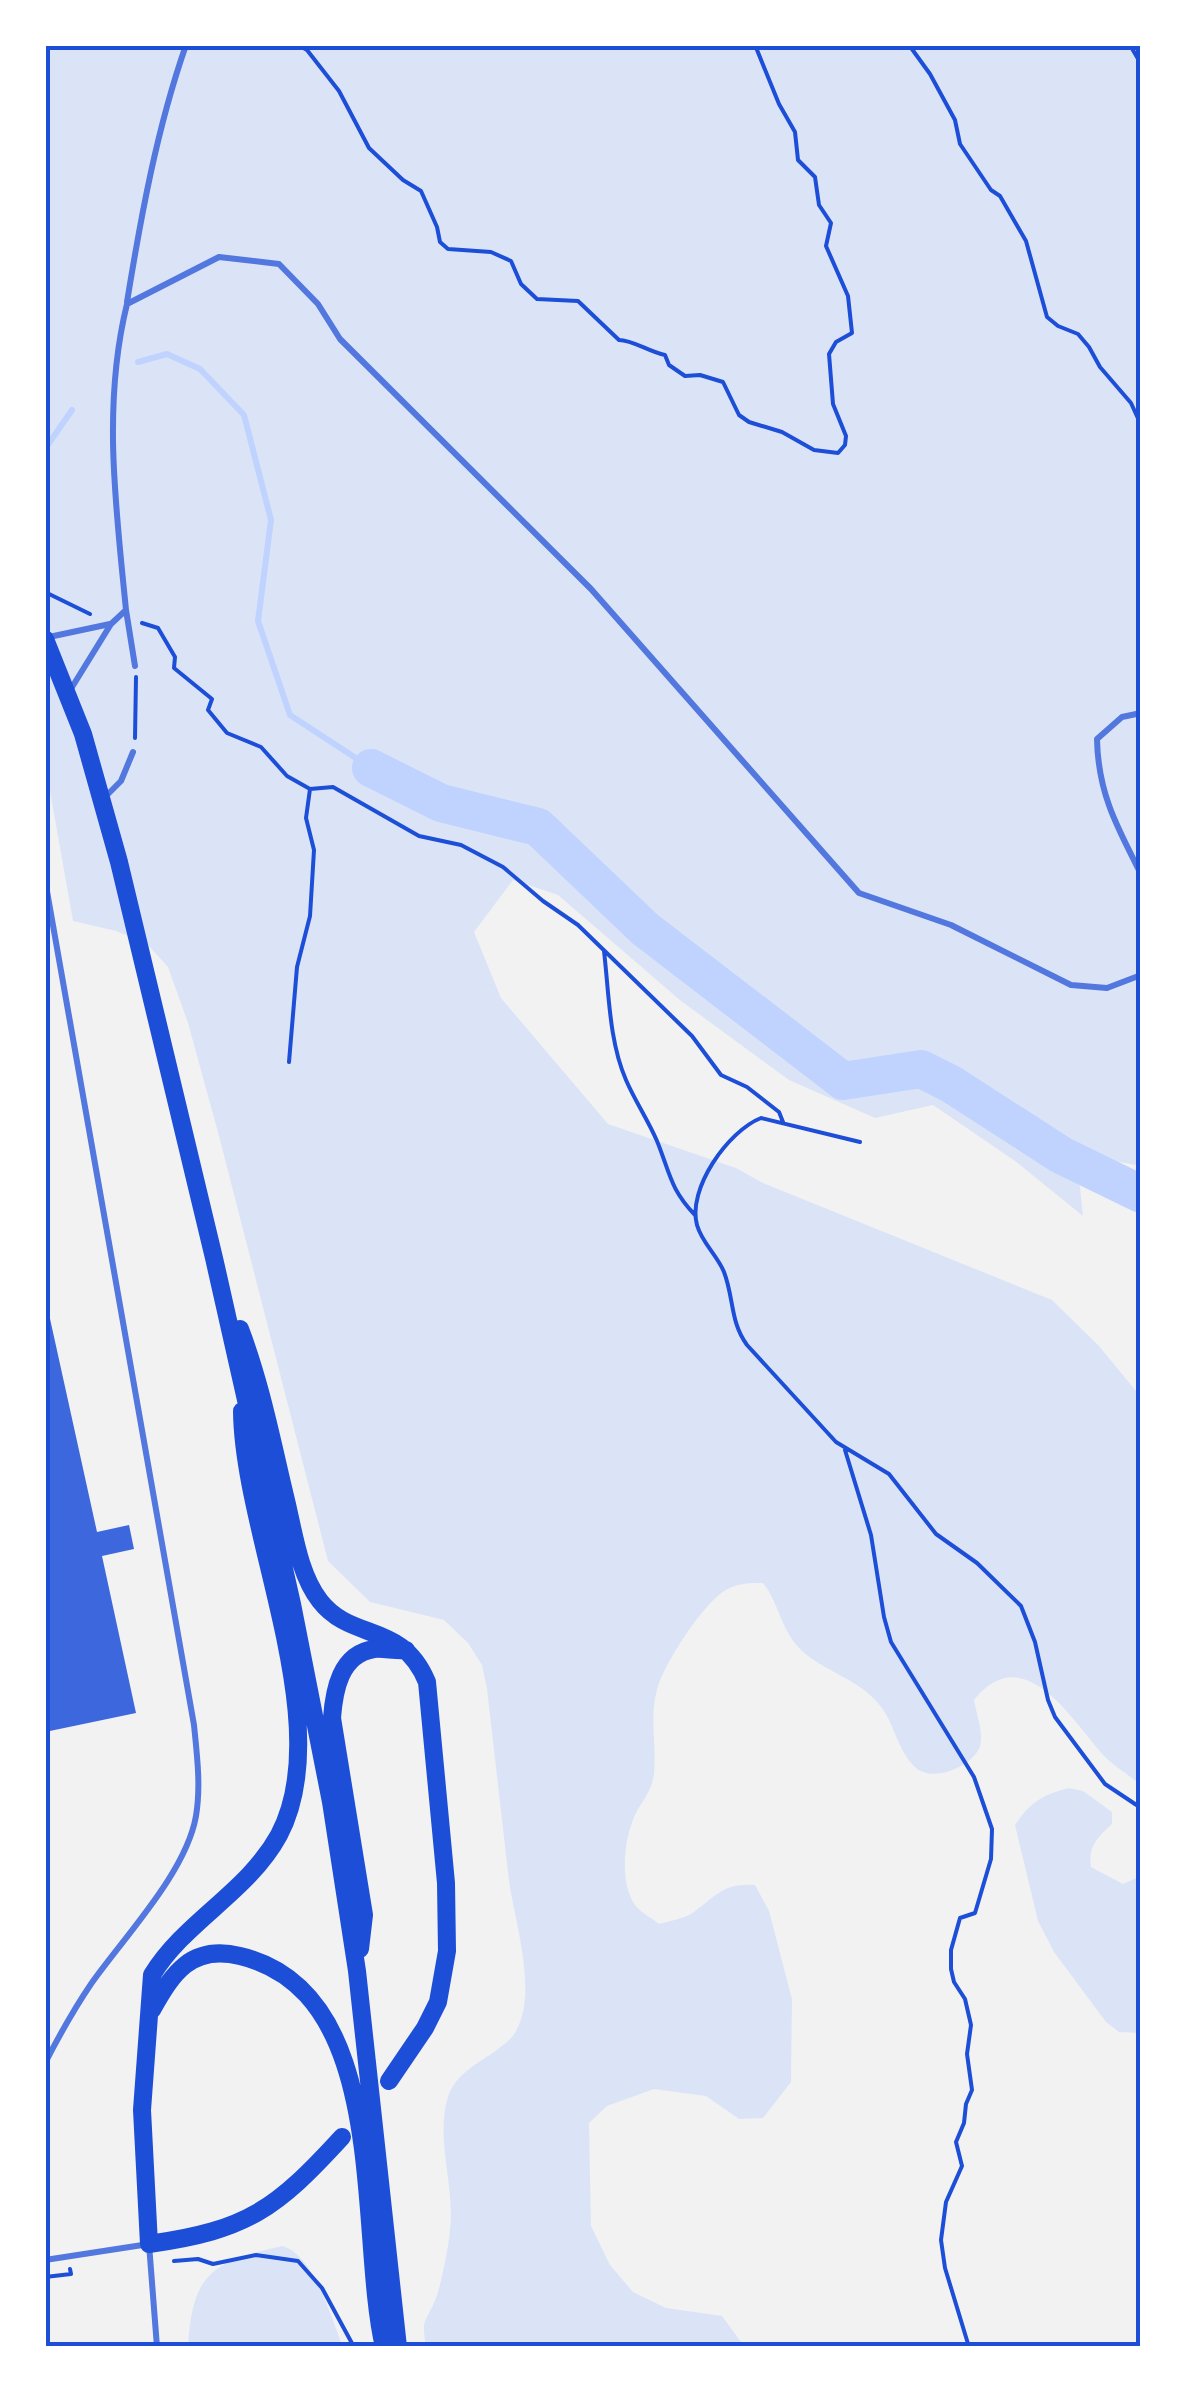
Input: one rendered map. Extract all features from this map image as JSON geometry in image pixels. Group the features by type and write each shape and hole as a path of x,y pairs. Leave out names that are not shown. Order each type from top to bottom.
{"main road":[{"path":"45,638 68,693 102,800 214,1258 311,1697 357,1971 398,2347"},
{"path":"214,1258 254,1366 307,1576 319,1600 332,1613 349,1624 393,1639 406,1650 420,1666 431,1704 448,1901 447,1951 438,2002 389,2082"},
{"path":"241,1375 245,1466 292,1683 298,1775 288,1814 266,1854 235,1890 164,1956 152,1975 142,2148 150,2254 182,2240 239,2224 269,2207 304,2179 342,2136"},
{"path":"357,1971 364,1915 332,1718 334,1690 342,1671 367,1650 406,1650"},
{"path":"149,2015 169,1978 190,1962 217,1954 244,1956 270,1967 298,1984 318,2006 338,2042 349,2075 384,2347"}],"lane":[{"path":"135,666 113,500 116,349 140,219 172,85 186,45"},
{"path":"126,304 218,257 279,264 318,304 340,338 591,589 859,893 951,925 1072,985 1107,988 1141,975"},
{"path":"68,693 112,624 126,610"},
{"path":"45,638 112,624"},
{"path":"1141,713 1122,717 1097,739 1098,775 1112,817 1141,874"},
{"path":"102,800 121,781 134,752"},
{"path":"45,880 194,1725 198,1786 196,1817 189,1840 144,1914 92,1984 45,2063"},
{"path":"45,2260 150,2254 157,2347"}],"path":[{"path":"298,45 307,50 339,91 369,148 420,191 430,208 440,242 448,249 504,256 521,284 537,299 578,301 618,340 665,356 670,366 685,376 700,375 723,382 740,415 749,422 782,432 814,450 838,453 846,445 846,436 832,404 829,354 836,342 852,334 848,296 826,246 831,223 819,205 815,177 798,160 795,132 755,45"},
{"path":"910,45 955,120 960,144 991,190 1000,196 1026,241 1047,317 1078,334 1131,403 1141,425"},
{"path":"1130,45 1141,64"},
{"path":"45,592 112,624"},
{"path":"126,610 142,623 158,628 175,657 174,668 212,699 208,710 227,733 261,747 287,776 310,789 334,787 419,836 461,845 503,867 543,902 578,925 692,1036 722,1075 747,1087 779,1112 783,1122"},
{"path":"134,752 135,666"},
{"path":"289,1062 297,967 310,916 314,850 306,818 310,789"},
{"path":"604,951 614,1037 625,1080 668,1166 672,1189 695,1216"},
{"path":"860,1142 760,1118 721,1151 703,1180 695,1216 698,1230 723,1269 733,1320 741,1337 845,1450 889,1474 936,1534 977,1562 1020,1606 1035,1642 1048,1700 1056,1717 1105,1784 1141,1808"},
{"path":"845,1450 871,1535 891,1642 974,1777 992,1829 990,1859 978,1912 960,1918 951,1950 954,1982 965,1999 972,2025 967,2054 972,2090 956,2142 962,2166 946,2202 940,2240 970,2347"},
{"path":"1141,1854 1141,1874"},
{"path":"150,2254 213,2264 256,2255 298,2261 322,2288 354,2347"}],"shaded area":[{"path":"45,45 1141,45 1141,1166 1072,1153 1062,1155 1079,1178 1083,1216 1015,1161 933,1105 875,1118 789,1080 681,1001 558,895 513,880 474,932 501,998 608,1124 736,1168 763,1183 1052,1300 1099,1346 1141,1397 1141,1785 1104,1756 1045,1691 1011,1677 993,1683 974,1700 981,1735 980,1746 970,1760 942,1773 923,1772 909,1761 877,1702 794,1642 763,1583 735,1586 717,1597 686,1635 661,1679 654,1711 653,1780 635,1815 626,1848 625,1873 630,1896 637,1908 659,1924 691,1914 726,1889 755,1885 769,1911 792,1999 791,2082 763,2118 739,2119 706,2096 654,2089 607,2106 589,2123 591,2226 610,2265 633,2292 666,2308 722,2316 741,2347 426,2347 424,2324 438,2292 450,2230 444,2132 447,2100 459,2078 514,2034 525,1997 487,1689 482,1665 468,1643 444,1620 370,1602 328,1561 219,1136 168,967 146,943 73,921 45,763"},
{"path":"1069,1788 1083,1791 1112,1812 1112,1824 1092,1848 1091,1867 1123,1884 1141,1876 1141,2033 1119,2032 1106,2022 1054,1952 1038,1921 1015,1825 1038,1800"},
{"path":"282,2246 293,2251 312,2274 343,2347 188,2347 195,2302 211,2274 239,2258"}],"water":[{"path":"1070,1154 1141,1176 1141,1207 1104,1194 1061,1155"}],"building":[{"path":"45,1296 97,1532 129,1525 134,1549 102,1556 136,1713 45,1732"}],"waterway":[{"path":"138,362 167,354 200,369 244,415 271,520 258,621 290,715 371,768"},
{"path":"45,449 72,410"},
{"path":"371,768 441,803 538,827 645,929 843,1081 921,1069 1061,1155 1141,1194"}]}
